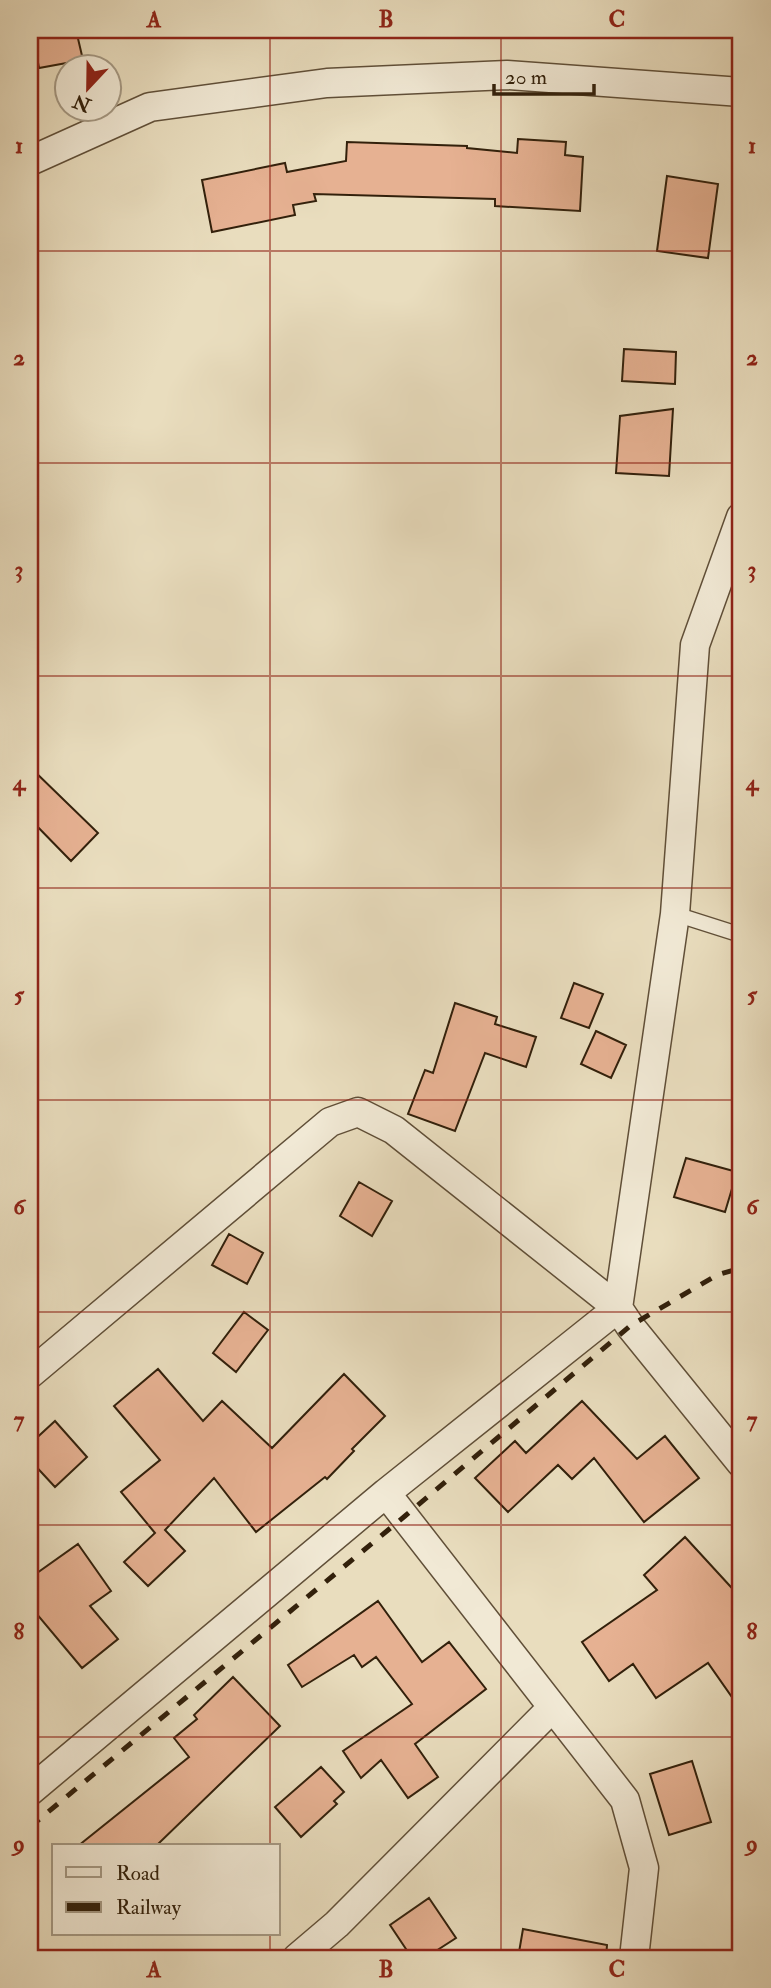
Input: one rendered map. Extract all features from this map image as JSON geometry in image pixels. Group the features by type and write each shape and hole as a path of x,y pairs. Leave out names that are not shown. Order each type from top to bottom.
{"street":[{"path":"30,161 150,107 327,83 507,75 741,92"},
{"path":"30,1791 386,1493 618,1308 675,914 695,645 741,517"},
{"path":"30,1374 330,1122 358,1112 394,1130 618,1308 740,1458"},
{"path":"386,1493 625,1800 644,1868 634,1958"},
{"path":"296,1958 337,1924 552,1708"}],"lane":[{"path":"675,914 741,935"}],"building":[{"path":"32,30 76,30 81,52 52,52 52,66 39,68"},
{"path":"518,139 566,142 565,155 583,157 580,211 495,206 495,199 314,194 316,201 293,205 295,215 212,232 202,180 285,163 287,172 346,161 347,142 467,146 517,153"},
{"path":"667,176 718,184 708,258 657,251"},
{"path":"624,349 676,352 675,384 622,381"},
{"path":"673,409 669,476 616,473 620,416"},
{"path":"30,767 98,833 71,861 30,819"},
{"path":"574,983 603,994 589,1028 561,1018"},
{"path":"455,1003 497,1017 495,1024 536,1037 526,1067 485,1053 455,1131 408,1114 425,1070 433,1073"},
{"path":"596,1031 626,1045 611,1078 581,1064"},
{"path":"686,1158 737,1172 725,1212 674,1197"},
{"path":"359,1182 392,1201 372,1236 340,1216"},
{"path":"229,1234 263,1253 247,1284 212,1265"},
{"path":"244,1312 268,1330 236,1372 213,1353"},
{"path":"158,1369 203,1421 222,1401 272,1448 344,1374 385,1416 327,1479 325,1477 256,1532 214,1478 165,1530 185,1551 148,1586 124,1562 155,1533 121,1492 160,1460 114,1406"},
{"path":"582,1401 637,1459 665,1436 699,1478 644,1522 594,1458 572,1479 558,1465 508,1512 475,1478 515,1441 526,1453"},
{"path":"55,1421 87,1457 55,1487 30,1460 30,1444"},
{"path":"685,1537 741,1598 741,1710 708,1663 656,1698 633,1664 609,1681 582,1642 657,1590 644,1575"},
{"path":"78,1544 111,1591 90,1606 118,1639 82,1668 30,1606 30,1578"},
{"path":"378,1601 422,1662 449,1642 486,1689 415,1744 438,1777 408,1798 381,1760 361,1778 343,1751 412,1704 376,1657 362,1667 354,1655 302,1687 288,1665"},
{"path":"233,1677 280,1726 158,1844 80,1844 189,1757 174,1738 197,1719 194,1715"},
{"path":"692,1761 711,1822 669,1835 650,1774"},
{"path":"321,1767 344,1792 334,1801 337,1804 301,1837 275,1807"},
{"path":"429,1898 456,1938 425,1958 412,1958 390,1925"},
{"path":"523,1929 607,1945 606,1958 518,1958"}],"railway":[{"path":"30,1827 630,1326 717,1275 741,1268"}]}
